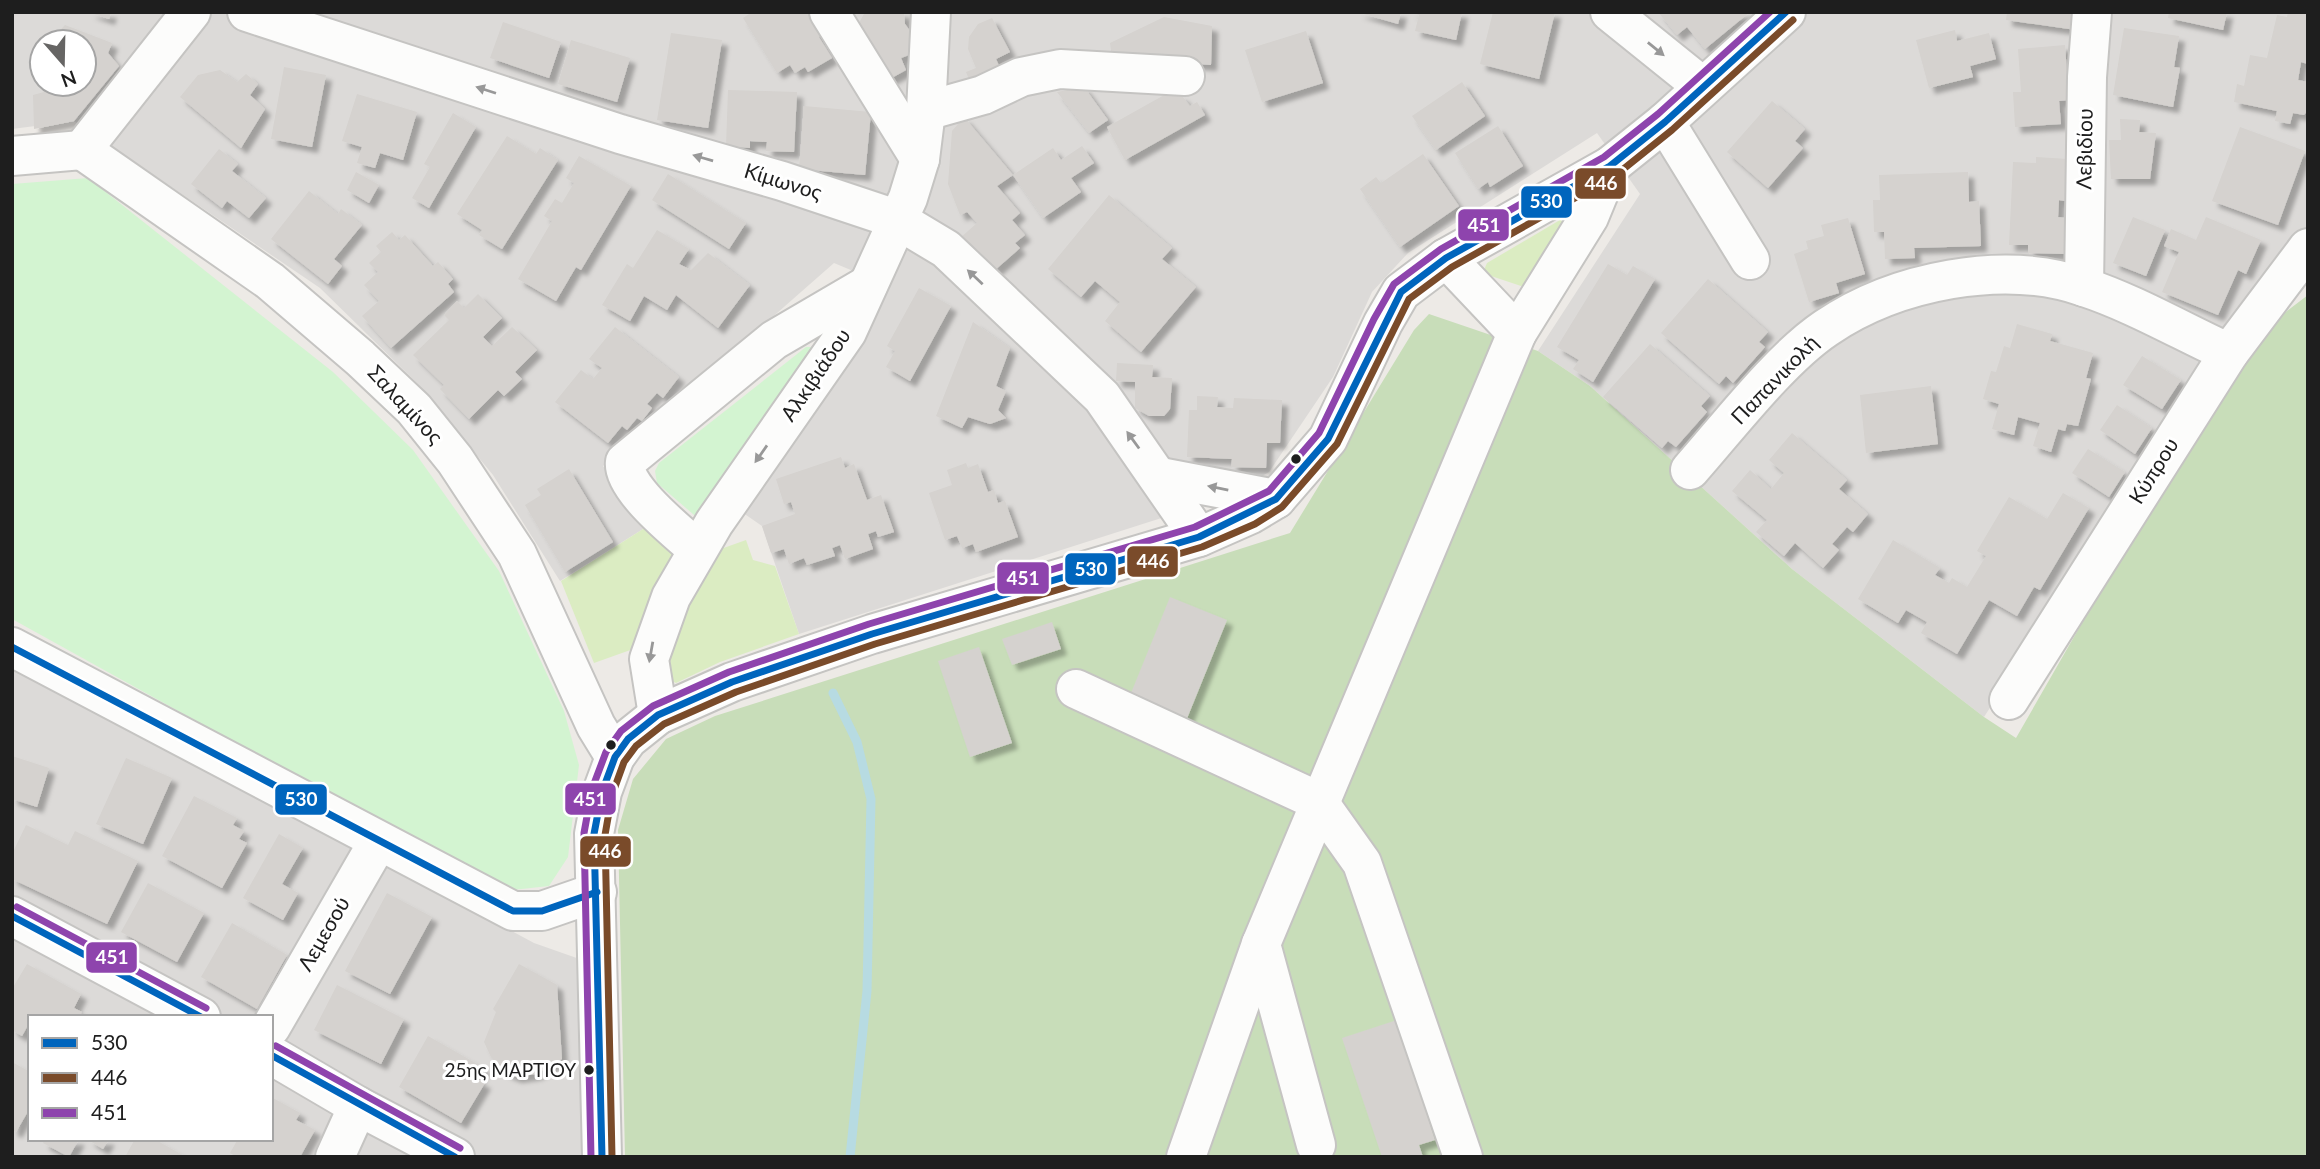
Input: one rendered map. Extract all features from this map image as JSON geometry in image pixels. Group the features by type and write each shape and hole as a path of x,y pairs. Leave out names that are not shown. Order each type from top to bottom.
{"street":[{"path":"12,156 82,150 191,12"},
{"name":"Κίμωνος","path":"247,12 620,134 782,181 896,219 946,249 1102,397 1160,477 1199,537"},
{"path":"829,12 920,159"},
{"name":"Αλκιβιάδου","path":"659,715 650,677 651,651 667,606 697,549 847,332 896,219 908,198 920,159 926,111 931,12"},
{"path":"1610,12 1702,86"},
{"path":"602,1157 594,834 602,792 615,757 628,739 659,715 732,682 860,639 1199,537 1251,514 1276,499 1328,439 1401,292 1446,258 1610,166 1665,122 1786,12"},
{"name":"Λεβιδίου","path":"2084,287 2087,78 2092,12"},
{"path":"926,111 983,95 1021,77 1060,69 1185,76"},
{"path":"1665,122 1750,260"},
{"name":"Σαλαμίνος","path":"82,150 270,281 360,358 414,409 455,460 517,554 603,740 615,757"},
{"path":"1186,1157 1261,944 1318,801 1517,333 1589,217 1610,166"},
{"name":"Κύπρου","path":"2009,700 2229,353 2308,248"},
{"path":"1446,258 1517,333"},
{"name":"Παπανικολή","path":"1690,470 1801,348 1826,328 1904,290 1986,275 2035,276 2084,287 2229,353"},
{"path":"697,549 640,494 624,468 625,462 774,340 868,285"},
{"path":"1160,477 1276,499"},
{"path":"12,647 513,911 542,911 597,891"},
{"path":"1076,689 1318,801 1362,863 1463,1157"},
{"name":"Λεμεσού","path":"273,1024 378,842"},
{"path":"12,916 197,1015"},
{"path":"1261,944 1316,1145"},
{"path":"273,1056 358,1106 455,1157"},
{"path":"335,1157 358,1106"}],"shaded area":[{"path":"12,12 2308,12 2308,234 2227,339 1984,717 1792,569 1590,386 1538,351 1640,194 1597,133 1408,253 1372,292 1333,377 1269,472 1224,498 799,634 762,526 736,508 882,283 834,263 603,466 651,524 560,581 493,475 418,384 320,288 74,121 12,129"},
{"path":"12,660 534,943 588,962 591,1157 12,1157"}],"green space":[{"path":"88,178 333,372 413,450 499,571 564,711 579,765 568,857 549,886 504,891 12,619 12,184"},
{"path":"1560,220 1565,222 1524,287 1488,275 1484,270 1487,263"},
{"path":"2308,295 2308,1157 625,1157 618,830 633,779 666,739 715,716 1290,533 1414,330 1429,314 1538,351 1590,386 1792,569 1984,717 2016,738 2183,447 2283,314"},
{"path":"806,347 811,347 811,351 701,521 657,483 655,471 659,463"},
{"path":"651,524 673,551 636,648 594,663 561,581"},
{"path":"746,540 753,560 775,566 799,634 720,662 676,683 662,676 691,599 718,550"}],"building":[{"path":"88,12 111,12 109,19"},
{"path":"752,12 811,12 825,32 819,37 832,58 808,72 805,67 795,73 790,65 777,73 743,18"},
{"path":"865,12 904,12 905,24 916,39 917,52 901,58 906,70 888,80 877,66 859,23"},
{"path":"1357,12 1401,12 1398,24"},
{"path":"1410,12 1462,12 1456,40 1415,31 1419,15"},
{"path":"1493,12 1555,12 1539,79 1480,64"},
{"path":"1658,12 1750,12 1705,49 1687,27 1677,35"},
{"path":"2007,12 2079,12 2076,30 2006,20"},
{"path":"2169,12 2227,12 2223,30 2168,18"},
{"path":"2288,12 2308,12 2308,64 2301,62 2298,80 2308,82 2308,110 2304,115 2293,113 2290,124 2275,121 2277,111 2234,102 2237,84 2244,86 2250,55 2267,58 2277,15 2287,17"},
{"path":"1164,17 1212,26 1211,65 1112,58 1110,43"},
{"path":"992,18 1010,52 996,59 1003,75 973,89 966,72 976,68 968,49 969,37 978,24"},
{"path":"503,22 561,42 549,78 490,58"},
{"path":"2124,28 2179,36 2174,67 2180,68 2173,107 2113,95"},
{"path":"1955,30 1957,41 1989,33 1996,59 1970,66 1973,77 1929,88 1916,40"},
{"path":"1306,31 1323,83 1262,102 1245,50"},
{"path":"671,33 722,40 708,128 657,120"},
{"path":"98,38 112,43 108,53 119,66 98,92"},
{"path":"571,40 630,58 617,102 558,84"},
{"path":"2065,45 2069,100 2059,101 2061,124 2015,127 2013,92 2021,92 2018,49"},
{"path":"284,67 326,75 312,147 271,139"},
{"path":"220,70 237,82 246,74 258,84 250,95 265,109 241,148 180,97 198,75"},
{"path":"1462,82 1485,116 1436,150 1412,116"},
{"path":"1084,87 1108,120 1089,133 1057,92"},
{"path":"728,90 797,92 794,152 766,151 767,142 750,141 750,148 726,146"},
{"path":"357,94 417,112 403,160 380,153 375,168 357,163 362,147 342,141"},
{"path":"1166,94 1182,96 1190,106 1197,102 1205,115 1125,160 1107,127"},
{"path":"33,98 93,98 74,121 34,129"},
{"path":"1772,101 1805,129 1795,141 1803,148 1768,188 1727,152"},
{"path":"804,106 871,112 865,175 799,169"},
{"path":"453,113 476,127 429,208 412,198 430,167 424,164"},
{"path":"964,117 1013,175 997,186 1020,213 1012,220 1025,235 1015,243 1020,248 995,270 988,261 982,266 959,239 977,223 967,212 960,215 948,184 952,131"},
{"path":"2120,119 2140,120 2139,132 2156,133 2150,179 2111,179 2109,140 2121,140"},
{"path":"1498,126 1523,166 1490,187 1488,182 1478,189 1455,153"},
{"path":"2240,127 2305,151 2278,225 2212,201"},
{"path":"507,136 536,154 540,148 558,160 502,249 479,235 482,230 457,214"},
{"path":"1082,146 1094,163 1071,178 1081,192 1043,218 1013,175 1053,148 1061,160"},
{"path":"219,149 238,164 232,171 266,198 249,218 227,201 222,208 191,184"},
{"path":"1423,154 1459,206 1400,247 1360,189 1376,177 1381,183"},
{"path":"579,156 631,186 581,270 576,267 556,301 518,279 552,221 544,216 555,199 562,203 574,183 566,178"},
{"path":"2036,157 2068,159 2065,201 2059,200 2058,217 2066,218 2065,254 2028,253 2028,245 2009,245 2013,162 2036,163"},
{"path":"356,172 379,185 369,203 347,190"},
{"path":"1968,172 1969,202 1979,201 1981,246 1914,248 1915,258 1885,259 1884,232 1874,232 1873,200 1880,200 1879,175"},
{"path":"668,174 746,223 729,249 652,200"},
{"path":"309,191 338,214 341,209 362,225 334,259 342,266 328,284 271,239"},
{"path":"1109,195 1172,248 1162,259 1196,287 1141,352 1105,321 1120,302 1095,281 1081,297 1048,269"},
{"path":"2133,217 2165,230 2146,276 2113,263"},
{"path":"2206,217 2261,240 2246,274 2238,270 2218,315 2162,292 2179,252 2164,246 2171,229 2196,240"},
{"path":"1848,218 1865,274 1836,283 1839,293 1809,302 1794,254 1808,249 1806,241 1824,236 1821,225"},
{"path":"657,230 689,249 679,264 691,270 708,253 750,285 718,328 676,295 667,310 644,296 630,321 602,305 627,264 633,268"},
{"path":"392,232 399,240 405,235 433,266 438,262 453,279 448,284 454,292 391,348 362,316 379,301 364,285 378,272 369,263 381,252 376,246"},
{"path":"1608,264 1627,275 1633,266 1655,279 1593,382 1573,369 1579,360 1557,347"},
{"path":"1708,279 1768,332 1759,342 1765,347 1733,383 1726,376 1719,384 1661,333"},
{"path":"919,288 951,306 910,381 886,367 895,351 887,346"},
{"path":"478,294 502,318 483,337 492,346 512,327 537,350 515,372 522,379 504,396 498,390 469,419 440,389 444,385 413,355 449,320 444,315 457,301 464,308"},
{"path":"973,322 1010,348 996,386 1006,391 998,410 1006,418 990,424 968,417 962,428 936,416"},
{"path":"2017,324 2052,334 2050,341 2093,353 2086,378 2091,379 2078,426 2067,424 2065,431 2058,429 2051,452 2033,446 2040,423 2018,417 2014,435 1992,429 1999,404 1983,399 1991,371 1996,372 2004,346 2010,348"},
{"path":"615,327 679,377 663,398 657,393 647,404 652,408 642,421 637,418 627,430 622,426 608,443 555,402 581,370 593,379 602,368 589,359"},
{"path":"1650,344 1710,396 1701,406 1707,412 1676,447 1668,441 1662,448 1603,397"},
{"path":"2142,356 2181,380 2162,409 2123,385"},
{"path":"1117,363 1153,365 1152,377 1172,378 1170,409 1164,416 1149,416 1135,408 1135,382 1116,381"},
{"path":"1931,386 1938,444 1866,453 1860,395"},
{"path":"1197,396 1218,397 1217,407 1233,408 1234,398 1282,400 1280,443 1267,443 1266,468 1231,467 1232,459 1187,457 1189,410 1197,410"},
{"path":"2117,405 2152,428 2135,454 2100,430"},
{"path":"1792,433 1847,480 1839,489 1868,514 1853,532 1847,527 1832,544 1839,550 1823,568 1795,543 1784,556 1756,532 1767,520 1732,491 1750,470 1771,489 1784,473 1769,460"},
{"path":"2088,449 2125,472 2109,497 2072,473"},
{"path":"841,457 845,468 854,464 867,500 881,495 894,532 878,537 876,531 868,534 873,549 845,559 840,545 832,548 835,556 807,565 804,558 789,564 784,549 771,553 762,526 795,514 791,502 784,504 776,479"},
{"path":"966,463 968,468 978,464 988,492 994,490 998,503 1005,501 1018,537 976,552 973,544 962,548 957,536 945,540 929,493 952,485 947,470"},
{"path":"569,469 613,542 565,572 525,505 541,495 537,489"},
{"path":"2063,493 2089,508 2040,590 2034,587 2017,616 1989,600 1957,654 1921,633 1927,622 1906,610 1898,623 1858,599 1893,540 1940,568 1935,575 1949,583 1952,578 1967,587 1986,556 1977,551 2009,497 2047,519"},
{"path":"1170,597 1227,620 1186,721 1129,698"},
{"path":"1052,622 1061,649 1012,665 1002,639"},
{"path":"979,647 1012,743 970,757 938,661"},
{"path":"12,756 49,768 37,807 12,799"},
{"path":"126,758 172,778 143,844 96,824"},
{"path":"194,796 237,818 233,825 244,831 239,839 247,843 222,888 162,856"},
{"path":"26,825 68,845 75,831 138,861 107,924 12,879 12,854"},
{"path":"279,834 303,848 282,884 298,893 283,920 243,898"},
{"path":"148,883 204,913 177,962 121,932"},
{"path":"387,893 432,917 390,994 345,971"},
{"path":"232,923 287,955 257,1009 201,977"},
{"path":"27,964 81,994 74,1008 82,1012 80,1015 28,1015 28,1028 22,1036 12,1030 12,989"},
{"path":"519,964 557,985 562,1059 536,1074 516,1077 506,1073 491,1057 484,1042 496,1012 493,1009"},
{"path":"337,985 404,1019 381,1064 314,1030"},
{"path":"1397,1020 1435,1140 1419,1145 1423,1157 1382,1157 1342,1038"},
{"path":"428,1036 484,1068 477,1079 485,1083 461,1123 399,1087"},
{"path":"12,1062 28,1071 28,1111 16,1132 12,1130"},
{"path":"273,1098 300,1113 296,1120 315,1130 300,1157 237,1157 230,1153 237,1141 273,1141"},
{"path":"44,1141 78,1141 69,1157 43,1143"},
{"path":"90,1141 108,1141 103,1149"},
{"path":"134,1141 158,1141 186,1157 125,1157"}],"waterway":[{"path":"833,693 857,742 871,799 867,991 850,1157"}],"transit line":[{"name":"451","path":"591,1157 584,833 592,789 606,752 621,731 653,706 729,672 869,624 1195,527 1269,491 1319,433 1374,319 1394,284 1441,249 1604,157 1658,114 1770,12"},
{"name":"530","path":"602,1157 594,834 602,792 615,757 628,739 658,715 732,682 872,634 1199,537 1276,499 1328,439 1401,292 1446,258 1610,166 1665,122 1786,12"},
{"name":"446","path":"612,1157 605,835 612,795 624,762 636,746 664,724 736,692 875,644 1202,547 1255,524 1282,507 1337,444 1409,299 1452,267 1616,175 1672,130 1793,20"},
{"name":"530","path":"12,647 513,911 542,911 597,892"},
{"name":"451","path":"17,907 206,1008"},
{"name":"530","path":"12,916 197,1015"},
{"name":"451","path":"276,1046 460,1148"},
{"name":"530","path":"273,1056 455,1157"}],"place":[{"name":"25ης ΜΑΡΤΙΟΥ","path":"589,1070"}]}
